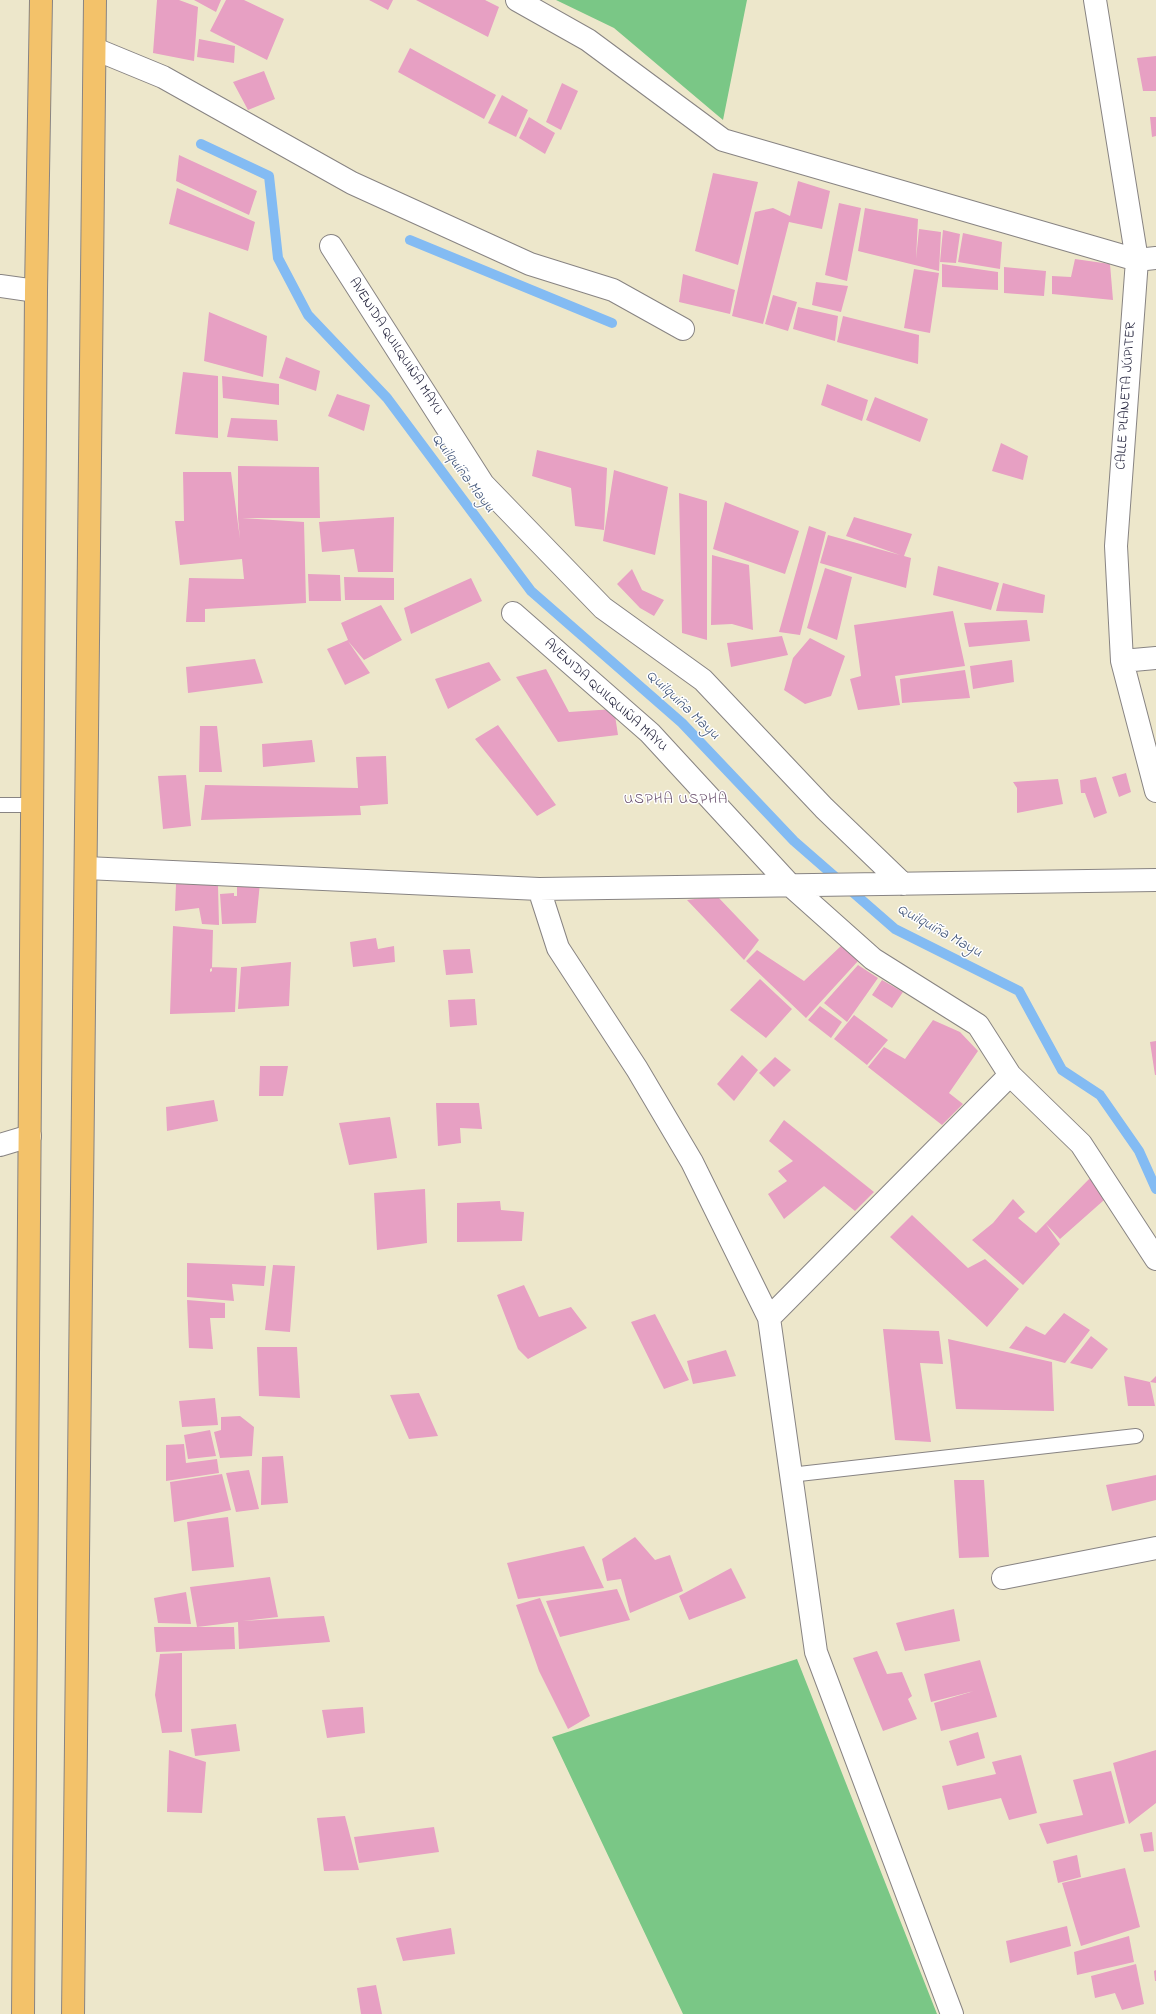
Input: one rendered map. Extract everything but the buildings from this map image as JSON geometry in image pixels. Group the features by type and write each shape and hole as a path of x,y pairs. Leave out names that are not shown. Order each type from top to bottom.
{"highway":[{"path":"23,2014 36,291 42,0"},
{"path":"73,2014 95,0"}],"street":[{"path":"517,0 588,40 723,140 1147,259"},
{"name":"CALLE PLANETA JÚPITER","path":"1095,0 1147,259 1116,546 1122,661 1156,791"},
{"path":"95,49 163,76 352,183 530,264 613,290 683,329"},
{"name":"AVENIDA QUILQUIÑA MAYU","path":"330,246 483,484 603,608 703,680 824,808 904,884"},
{"path":"0,286 36,291"},
{"name":"AVENIDA QUILQUIÑA MAYU","path":"513,613 650,733 790,885 873,959 978,1025 1010,1075 1081,1144 1156,1259"},
{"path":"1122,661 1156,658"},
{"path":"86,868 539,889 1156,880"},
{"path":"539,889 558,948 637,1069 692,1162 769,1318 816,1652 952,2014"},
{"path":"769,1318 1010,1075"},
{"path":"0,1145 30,1136"},
{"path":"1003,1578 1156,1548"}],"lane":[{"path":"0,805 33,805"},
{"path":"790,1475 1136,1436"}],"green space":[{"path":"556,0 747,0 723,120 614,28"},
{"path":"797,1659 937,2014 683,2014 552,1737"}],"waterway":[{"name":"Quilquiña Mayu","path":"201,144 269,176 278,258 308,315 387,398 531,591 682,723 794,841 895,929 1019,991 1062,1070 1100,1095 1139,1151 1156,1189"},
{"path":"410,240 612,323"}],"district":[{"name":"USPHA USPHA","path":"676,801"}]}
